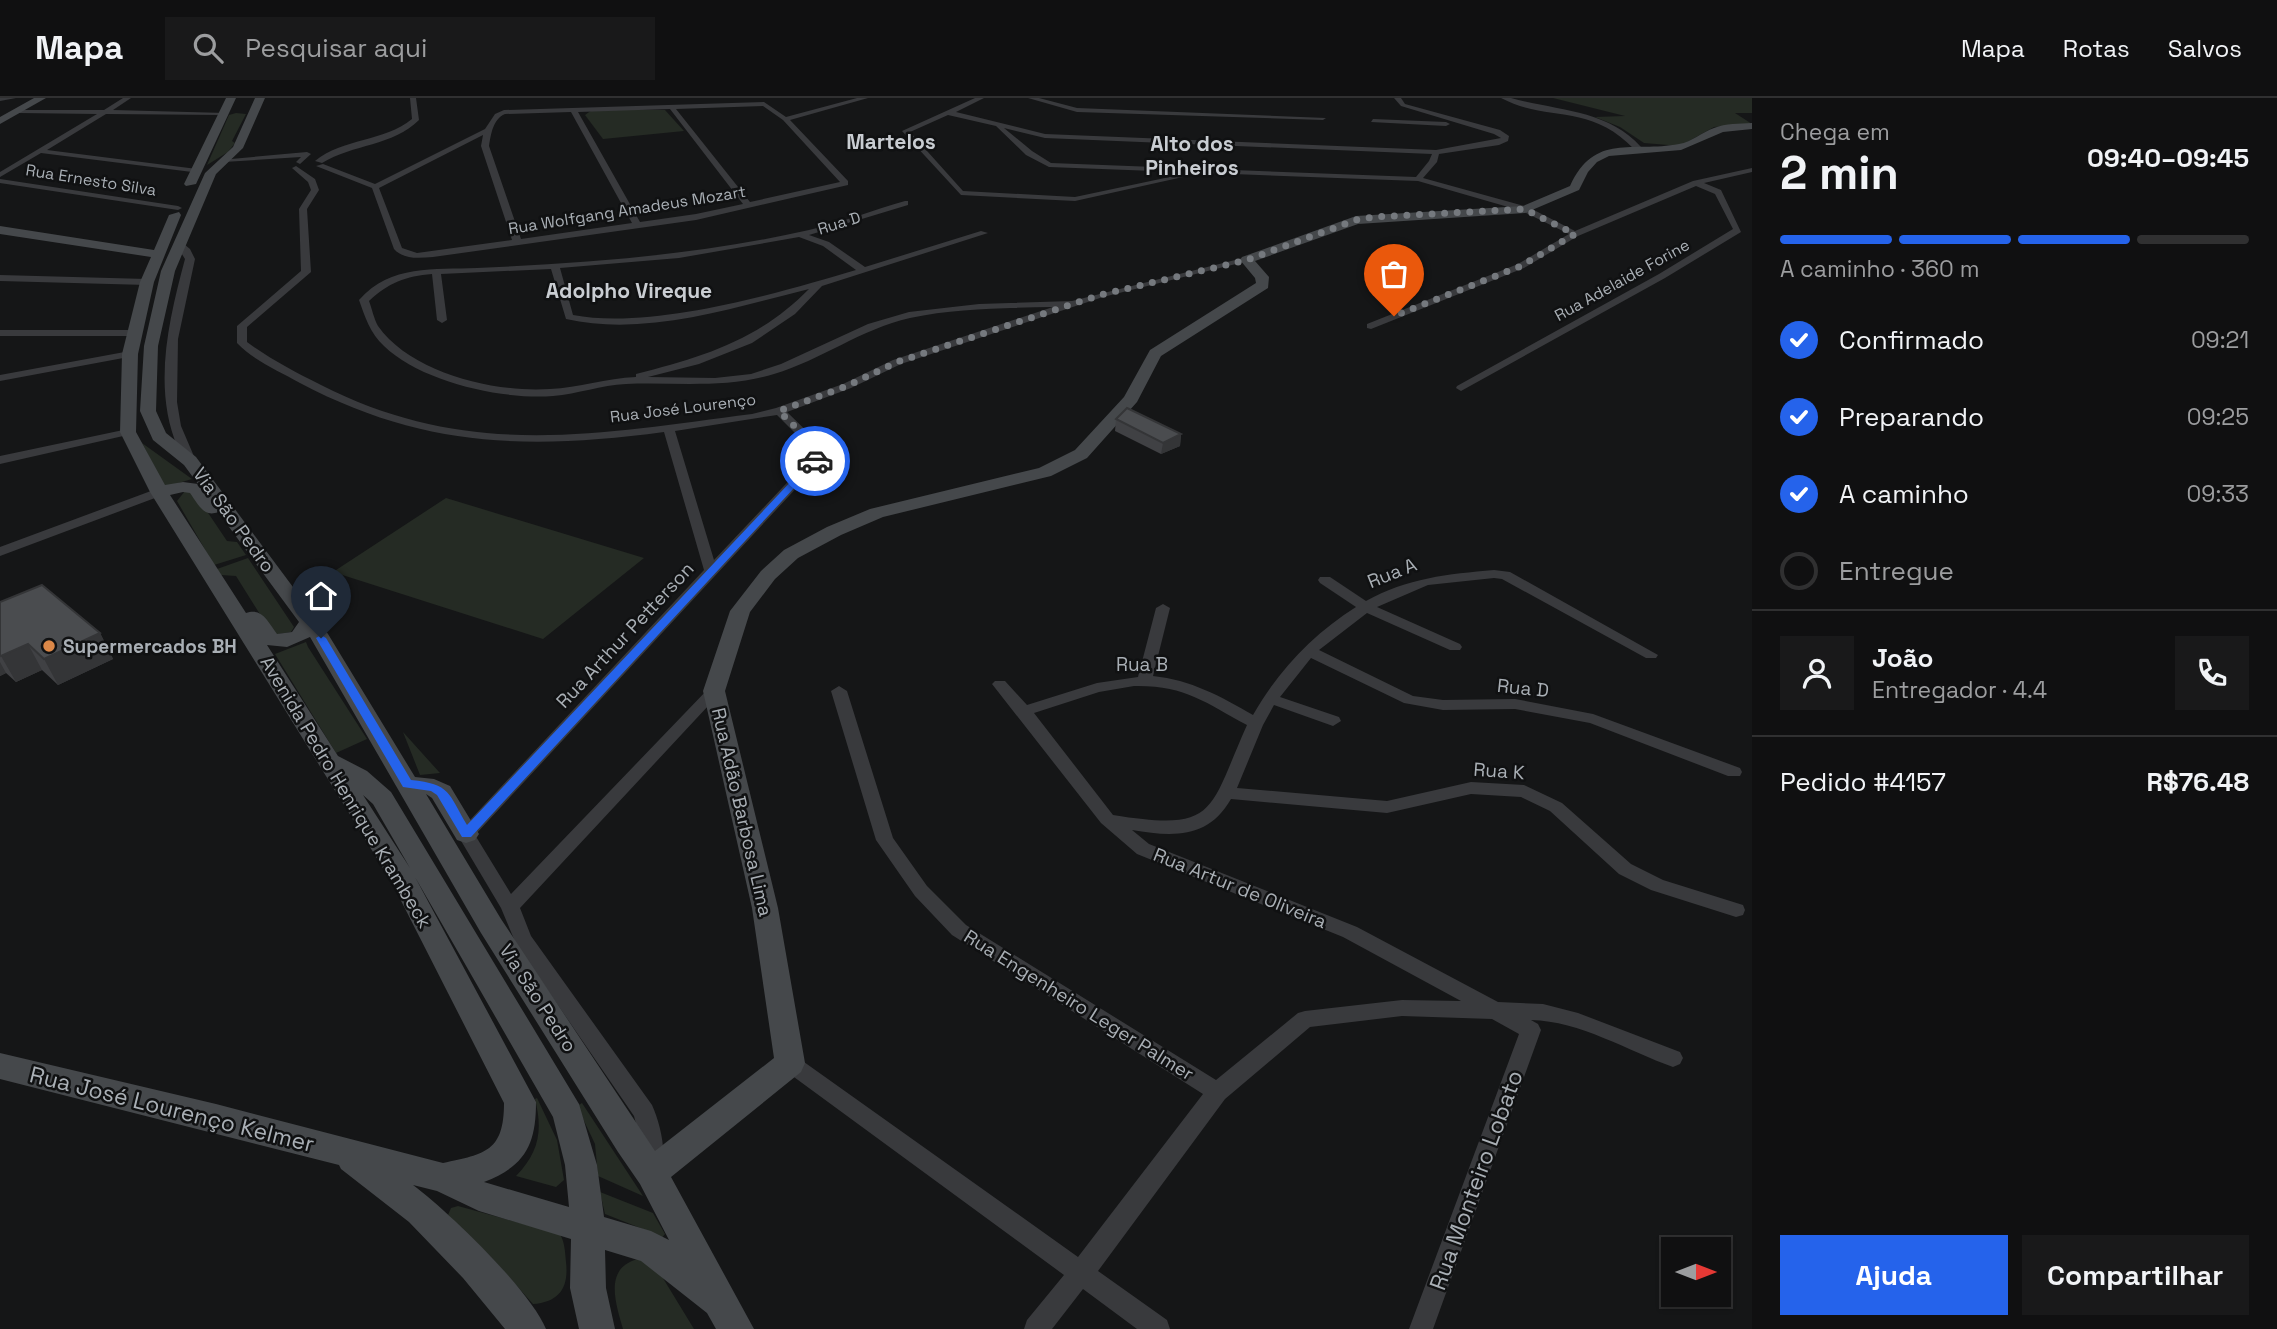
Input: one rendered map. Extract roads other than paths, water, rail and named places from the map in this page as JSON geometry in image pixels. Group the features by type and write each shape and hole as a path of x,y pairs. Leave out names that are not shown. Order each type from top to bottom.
{"main road":[{"path":"0,121 38,99"},
{"name":"Via São Pedro","path":"243,104 241,142 211,173 168,271 154,331 148,411 159,436 190,461 309,622 491,926 629,1142 652,1172"},
{"name":"Avenida Pedro Henrique Krambeck","path":"243,104 197,171 157,254 147,282 130,354 128,432 159,492 402,877 520,1102 522,1119 518,1139 509,1153 480,1170 443,1178"},
{"name":"Rua José Lourenço","path":"1247,260 1356,220 1524,209 1575,188 1586,163 1605,153 1637,147 1680,148 1716,130 1752,126"},
{"path":"0,230 157,254"},
{"name":"Rua Adão Barbosa Lima","path":"790,1063 765,908 714,691 740,611 768,575 791,554 834,531 877,513 1045,472 1081,454 1131,399 1155,353 1263,285 1262,277 1247,260"},
{"path":"159,492 183,487 197,489 233,536 247,537"},
{"path":"216,581 228,581 271,640 287,642 300,636 309,622"},
{"name":"Via São Pedro","path":"331,762 358,778 383,798 568,1114 581,1165 588,1228 588,1288 597,1329"},
{"path":"407,784 434,787 442,792 466,834"},
{"path":"727,1315 652,1172 790,1063"},
{"name":"Rua José Lourenço Kelmer","path":"0,1066 216,1118 443,1178 479,1196 651,1247 727,1315"},
{"name":"Rua José Lourenço Kelmer","path":"344,1153 421,1211 475,1266 528,1329"}],"street":[{"path":"0,99 13,98"},
{"path":"20,98 38,99"},
{"path":"0,175 128,98"},
{"path":"223,160 307,155 359,147 407,130 416,120 413,98"},
{"path":"785,119 864,98"},
{"path":"981,98 906,131 964,194 1088,198 1183,177 1185,172"},
{"path":"1031,98 1077,110 1300,122 1323,118"},
{"path":"1504,98 1592,118 1620,131 1637,147"},
{"path":"1014,139 1045,136 1436,152 1496,143 1505,139 1505,136 1497,132 1403,105 1398,100"},
{"path":"15,113 104,113 243,104"},
{"name":"Rua Wolfgang Amadeus Mozart","path":"375,187 398,249 403,253 433,254 749,206 845,183 785,119 764,104 504,112 497,115 488,130"},
{"path":"1184,104 1187,114"},
{"path":"670,105 749,206"},
{"path":"573,109 637,225"},
{"path":"945,113 1045,136"},
{"path":"1373,121 1473,125"},
{"path":"991,122 1029,153 1049,165 1418,179 1524,209 1575,234"},
{"path":"1003,130 1016,129"},
{"path":"298,165 342,172 375,187 488,130"},
{"path":"488,130 485,146 517,242"},
{"path":"1307,136 1312,147"},
{"path":"41,150 197,171"},
{"path":"315,168 330,152"},
{"path":"1418,179 1433,162 1436,152"},
{"path":"298,165 307,155"},
{"path":"298,165 315,168"},
{"name":"Rua José Lourenço","path":"315,168 315,190 303,209 306,272 243,326 242,344 260,358 335,397 382,416 482,437 533,438 668,427 779,411 847,386 897,362 1072,304 1247,260"},
{"path":"1371,326 1521,266 1575,234 1696,183 1752,170"},
{"name":"Rua Ernesto Silva","path":"0,181 178,208"},
{"name":"Rua Adelaide Forine","path":"1461,388 1662,276 1738,230 1718,192 1696,183"},
{"name":"Rua D","path":"801,235 905,203"},
{"path":"555,265 569,317 600,324 723,306 819,284 984,233"},
{"path":"801,235 715,251 555,265 411,273 388,279 365,300 366,318 387,341 416,365 447,378 520,392 568,391 695,362 748,341 792,312 819,284"},
{"name":"Rua D","path":"801,235 826,244 863,270"},
{"path":"436,272 442,320"},
{"path":"0,278 147,282"},
{"path":"621,381 714,383 769,373 887,321 977,307 1072,304"},
{"path":"0,333 134,333"},
{"path":"0,378 130,354"},
{"path":"711,571 822,453 779,411"},
{"name":"Rua Arthur Petterson","path":"466,834 711,571 668,427"},
{"path":"0,460 128,432"},
{"path":"0,552 159,492"},
{"name":"Rua A","path":"1227,793 1255,723 1294,664 1385,595 1427,581 1505,575 1651,655"},
{"path":"1325,580 1366,607 1455,647"},
{"path":"1144,682 1163,608"},
{"name":"Rua D","path":"1309,651 1409,700 1443,705 1515,705 1592,719 1734,772"},
{"name":"Rua B","path":"1024,711 1118,682 1173,683 1195,691 1255,723"},
{"name":"Rua Artur de Oliveira","path":"1000,684 1024,711 1107,820 1143,849 1350,932 1531,1030"},
{"path":"510,907 714,691"},
{"name":"Rua Engenheiro Leger Palmer","path":"839,691 885,840 921,891 959,930 1217,1092"},
{"path":"1271,699 1333,721"},
{"name":"Rua K","path":"1227,793 1387,807 1471,788 1524,791 1556,807 1625,869 1657,886 1736,911"},
{"path":"1107,820 1176,829 1203,821 1227,793"},
{"path":"466,834 510,907 523,939 644,1112 649,1128 652,1172"},
{"path":"1036,1329 1217,1092 1305,1019 1402,1008 1543,1012 1578,1021 1673,1059"},
{"name":"Rua Monteiro Lobato","path":"1421,1329 1531,1030"},
{"path":"790,1063 1158,1329"}],"place":[{"name":"Supermercados BH","path":"49,646"}],"district":[{"name":"Martelos","path":"891,141"},
{"name":"Alto dos Pinheiros","path":"1192,155"},
{"name":"Adolpho Vireque","path":"629,290"}]}
